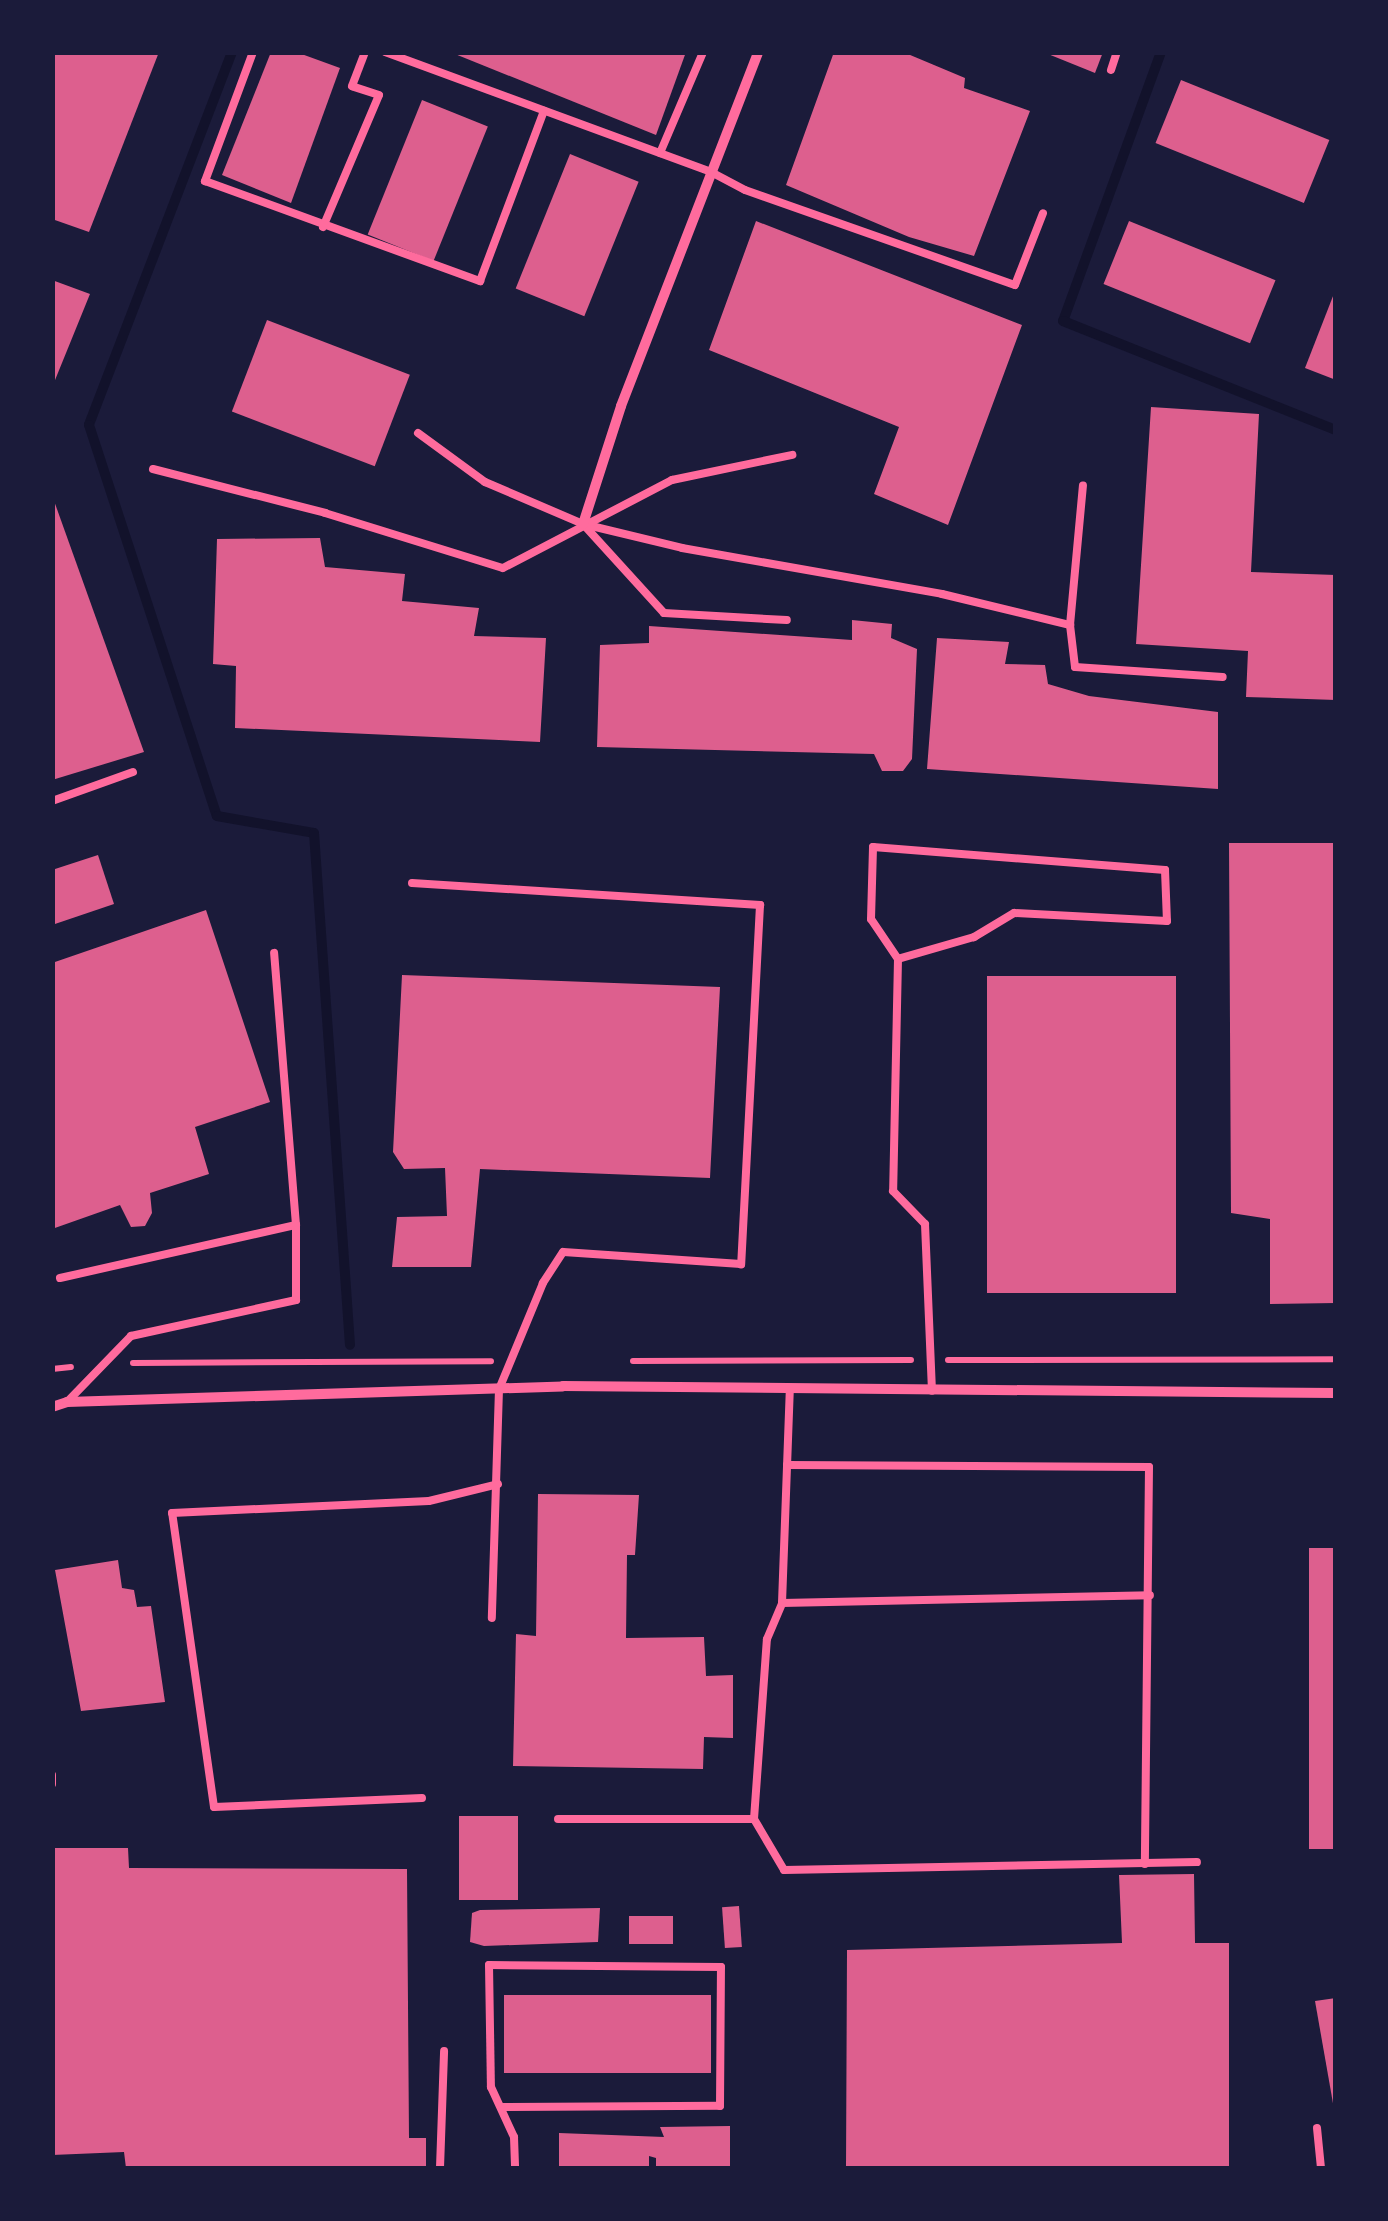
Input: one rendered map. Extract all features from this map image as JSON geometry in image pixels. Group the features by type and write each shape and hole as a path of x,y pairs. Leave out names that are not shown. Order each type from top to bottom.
{"street":[{"path":"583,524 621,406 758,52"},
{"path":"52,1407 67,1402 499,1388 1336,1393"}],"lane":[{"path":"254,52 206,181 323,227 480,281 544,111"},
{"path":"323,227 379,95 352,86 365,52"},
{"path":"385,52 711,172 745,190 1015,285 1043,214"},
{"path":"660,153 702,52"},
{"path":"1111,70 1118,52"},
{"path":"418,433 485,482 583,524 682,548 942,594 1070,625"},
{"path":"153,469 325,513 502,568 672,480 792,456"},
{"path":"1083,486 1070,625 1075,667 1224,677"},
{"path":"583,524 664,613 786,620"},
{"path":"52,800 133,772"},
{"path":"898,959 974,937 1014,913 1167,921 1166,870 873,847 871,918 898,959 893,1191 925,1224 932,1390"},
{"path":"412,882 760,905 741,1264 563,1252 543,1283 499,1388 492,1618"},
{"path":"67,1402 131,1336 296,1300 296,1225 274,952"},
{"path":"60,1278 296,1225"},
{"path":"790,1389 782,1603 767,1639 754,1818 784,1870 1197,1862"},
{"path":"787,1465 1149,1467 1144,1864"},
{"path":"422,1798 214,1807 172,1513 430,1501 498,1484"},
{"path":"782,1603 1150,1595"},
{"path":"52,1775 52,1784"},
{"path":"558,1819 754,1818"},
{"path":"500,2107 720,2106 722,1966 489,1965 491,2087 500,2107 514,2136 516,2168"},
{"path":"440,2168 444,2051"},
{"path":"1316,2128 1322,2168"}],"path":[{"path":"625,1361 1336,1360"},
{"path":"52,1369 103,1365 510,1361"}],"building":[{"path":"52,52 159,52 89,232 52,219"},
{"path":"271,52 296,52 340,68 291,203 222,175"},
{"path":"450,52 686,52 656,135"},
{"path":"834,52 903,52 965,78 964,88 1030,111 974,256 909,237 786,185"},
{"path":"1043,52 1103,52 1095,73"},
{"path":"1181,80 1329,140 1304,203 1156,143"},
{"path":"422,100 488,127 434,261 368,234"},
{"path":"570,154 639,182 584,316 516,288"},
{"path":"756,221 1022,325 948,525 874,494 899,427 709,350"},
{"path":"1129,221 1275,280 1250,343 1104,284"},
{"path":"52,280 90,294 53,385 52,385"},
{"path":"1336,291 1336,380 1305,368"},
{"path":"267,320 410,375 375,466 232,411"},
{"path":"1151,407 1259,414 1251,572 1336,575 1336,700 1246,697 1248,651 1136,644"},
{"path":"52,499 144,752 52,780"},
{"path":"320,538 325,567 405,574 402,601 479,608 474,636 546,638 540,742 235,728 236,666 213,664 217,539"},
{"path":"852,620 892,624 891,638 917,649 912,759 903,771 882,771 874,754 597,747 600,645 649,643 649,626 852,640"},
{"path":"937,638 1009,642 1005,664 1045,665 1048,684 1089,696 1218,712 1218,789 927,769"},
{"path":"1229,843 1336,843 1336,1303 1270,1304 1270,1219 1231,1213"},
{"path":"98,855 114,904 52,925 52,870"},
{"path":"206,910 270,1102 195,1127 209,1174 150,1193 152,1213 145,1226 131,1227 120,1205 52,1229 52,963"},
{"path":"402,975 720,987 710,1178 480,1169 471,1267 392,1267 397,1217 447,1216 445,1168 404,1169 393,1152"},
{"path":"987,976 1176,976 1176,1293 987,1293"},
{"path":"538,1494 639,1495 635,1555 627,1555 626,1638 704,1637 706,1676 733,1675 733,1738 704,1737 703,1769 513,1766 516,1634 536,1636"},
{"path":"1309,1548 1336,1548 1336,1849 1309,1849"},
{"path":"118,1560 122,1588 134,1590 137,1607 151,1606 165,1702 81,1711 55,1570"},
{"path":"459,1816 518,1816 518,1900 459,1900"},
{"path":"52,1848 128,1848 129,1868 407,1869 409,2138 426,2138 426,2168 126,2168 124,2152 52,2155"},
{"path":"1194,1874 1195,1943 1229,1943 1229,2168 846,2168 847,1950 1122,1943 1119,1875"},
{"path":"739,1906 742,1947 725,1948 722,1907"},
{"path":"600,1908 598,1942 484,1946 470,1942 472,1913 480,1910"},
{"path":"629,1916 673,1916 673,1944 629,1944"},
{"path":"504,1995 711,1995 711,2073 504,2073"},
{"path":"1336,1998 1336,2109 1334,2109 1315,2001"},
{"path":"730,2126 730,2168 656,2168 656,2158 649,2156 649,2168 559,2168 559,2133 664,2137 660,2127"}],"waterway":[{"path":"232,52 89,425 217,816 314,833 350,1345"},
{"path":"1161,52 1063,321 1336,430"}]}
